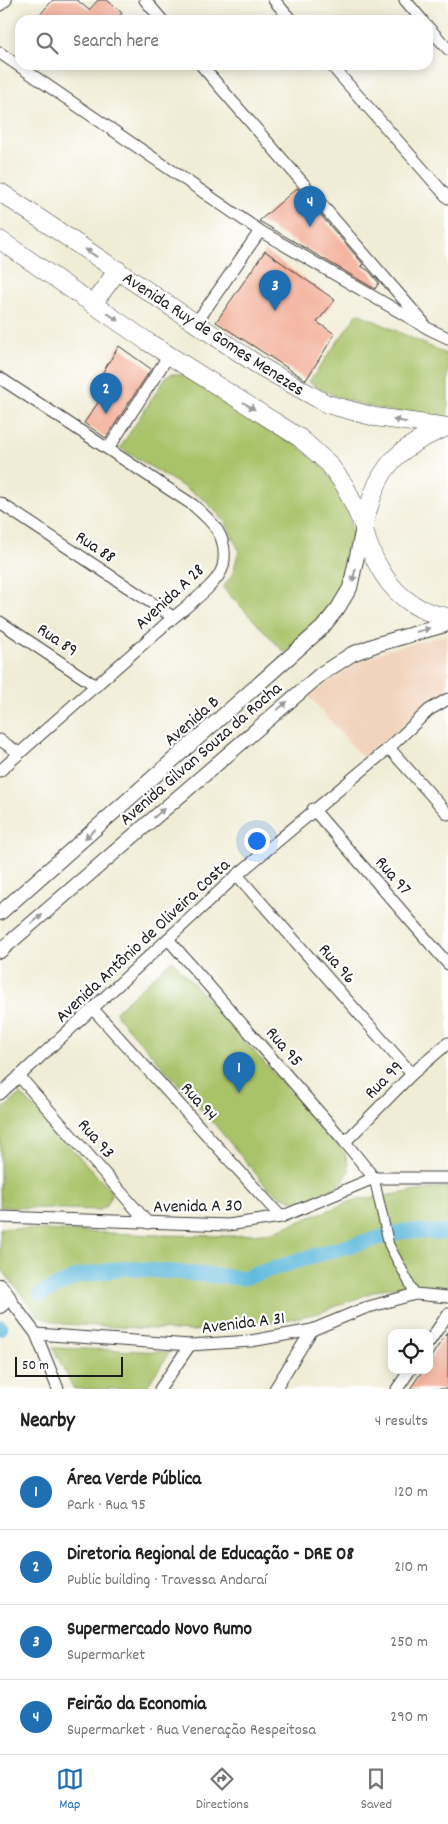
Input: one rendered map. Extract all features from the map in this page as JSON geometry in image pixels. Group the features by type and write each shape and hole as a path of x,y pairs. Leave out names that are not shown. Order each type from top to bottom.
{"main road":[{"name":"Avenida Ruy de Gomes Menezes","path":"0,192 266,370 327,404 375,417 448,427"},
{"path":"0,240 169,355 300,438 329,464 345,486 364,527 376,563 390,586 410,604 434,615 448,617"},
{"path":"94,304 118,270"},
{"path":"364,527 376,485 394,458 406,447 423,437 448,427"}],"street":[{"path":"0,5 6,0"},
{"path":"144,0 158,15"},
{"path":"274,0 287,15"},
{"path":"405,0 418,15"},
{"path":"433,32 448,49"},
{"path":"0,53 15,63"},
{"path":"25,70 260,231 429,329 448,338"},
{"path":"205,70 429,329"},
{"path":"335,70 448,198"},
{"path":"196,323 260,231"},
{"path":"108,449 169,355"},
{"name":"Avenida A 28","path":"0,378 193,505 218,529 224,556 220,572 208,588 0,771"},
{"name":"Rua 88","path":"0,503 173,617"},
{"name":"Avenida B","path":"0,913 322,628 338,608 350,588 364,527"},
{"name":"Rua 89","path":"0,622 96,686"},
{"name":"Avenida Gilvan Souza da Rocha","path":"0,951 321,674 352,654 448,624"},
{"name":"Avenida Antônio de Oliveira Costa","path":"0,1094 237,875 313,809 389,748 429,710 448,700"},
{"path":"0,740 19,753"},
{"path":"389,748 448,814"},
{"name":"Rua 97","path":"313,809 448,964"},
{"name":"Rua 96","path":"237,875 412,1074"},
{"name":"Rua 95","path":"168,939 345,1142 374,1178"},
{"name":"Rua 94","path":"93,1009 281,1217"},
{"name":"Rua 99","path":"345,1142 412,1074 448,1043"},
{"name":"Rua 93","path":"19,1076 148,1223"},
{"path":"374,1178 389,1245 414,1294"},
{"name":"Avenida A 30","path":"0,1217 228,1225 281,1217 374,1178 448,1178"},
{"path":"0,1286 5,1302 36,1334 58,1389"},
{"name":"Avenida A 31","path":"36,1334 190,1345 251,1341 312,1330 365,1308 414,1294 448,1297"},
{"path":"433,1336 448,1314"},
{"path":"275,1389 312,1330"},
{"path":"160,1389 190,1345"},
{"path":"397,1389 407,1374"}],"shaded area":[{"path":"448,635 448,690 416,713 369,757 362,757 309,696 353,665 386,650"}],"green space":[{"path":"358,313 448,355 448,417 416,415 365,406 325,391 309,382"},
{"path":"172,374 179,374 298,446 327,471 343,497 349,517 352,538 351,558 346,577 328,610 301,640 285,653 223,588 233,573 239,550 226,523 205,500 120,448 166,377"},
{"path":"172,960 345,1153 349,1169 347,1176 336,1187 320,1195 297,1202 281,1196 267,1187 216,1126 118,1017 116,1011"},
{"path":"21,1094 111,1191 109,1202 105,1207 100,1210 0,1207 0,1112"},
{"path":"448,1187 448,1286 413,1286 381,1289 319,1313 281,1321 192,1331 63,1324 39,1317 0,1267 0,1228 155,1235 232,1236 272,1232 355,1200"},
{"path":"53,1348 170,1352 145,1389 74,1389"}],"building":[{"path":"53,0 77,0 89,10 98,0 107,0 122,13 120,15 40,15"},
{"path":"297,188 364,265 361,266 369,271 379,283 375,289 259,221"},
{"path":"265,251 335,300 317,322 335,334 306,380 216,322"},
{"path":"119,346 151,369 106,438 84,423 108,388 98,380"},
{"path":"448,1331 448,1389 410,1389 420,1374 433,1374 433,1354"}],"waterway":[{"path":"41,1294 78,1276 126,1268 243,1278 330,1251 405,1231 448,1233"}],"place":[{"name":"Feirão da Economia","path":"310,227"},
{"name":"Supermercado Novo Rumo","path":"275,311"},
{"name":"Diretoria Regional de Educação - DRE 08","path":"106,414"},
{"name":"Área Verde Pública","path":"239,1093"}]}
